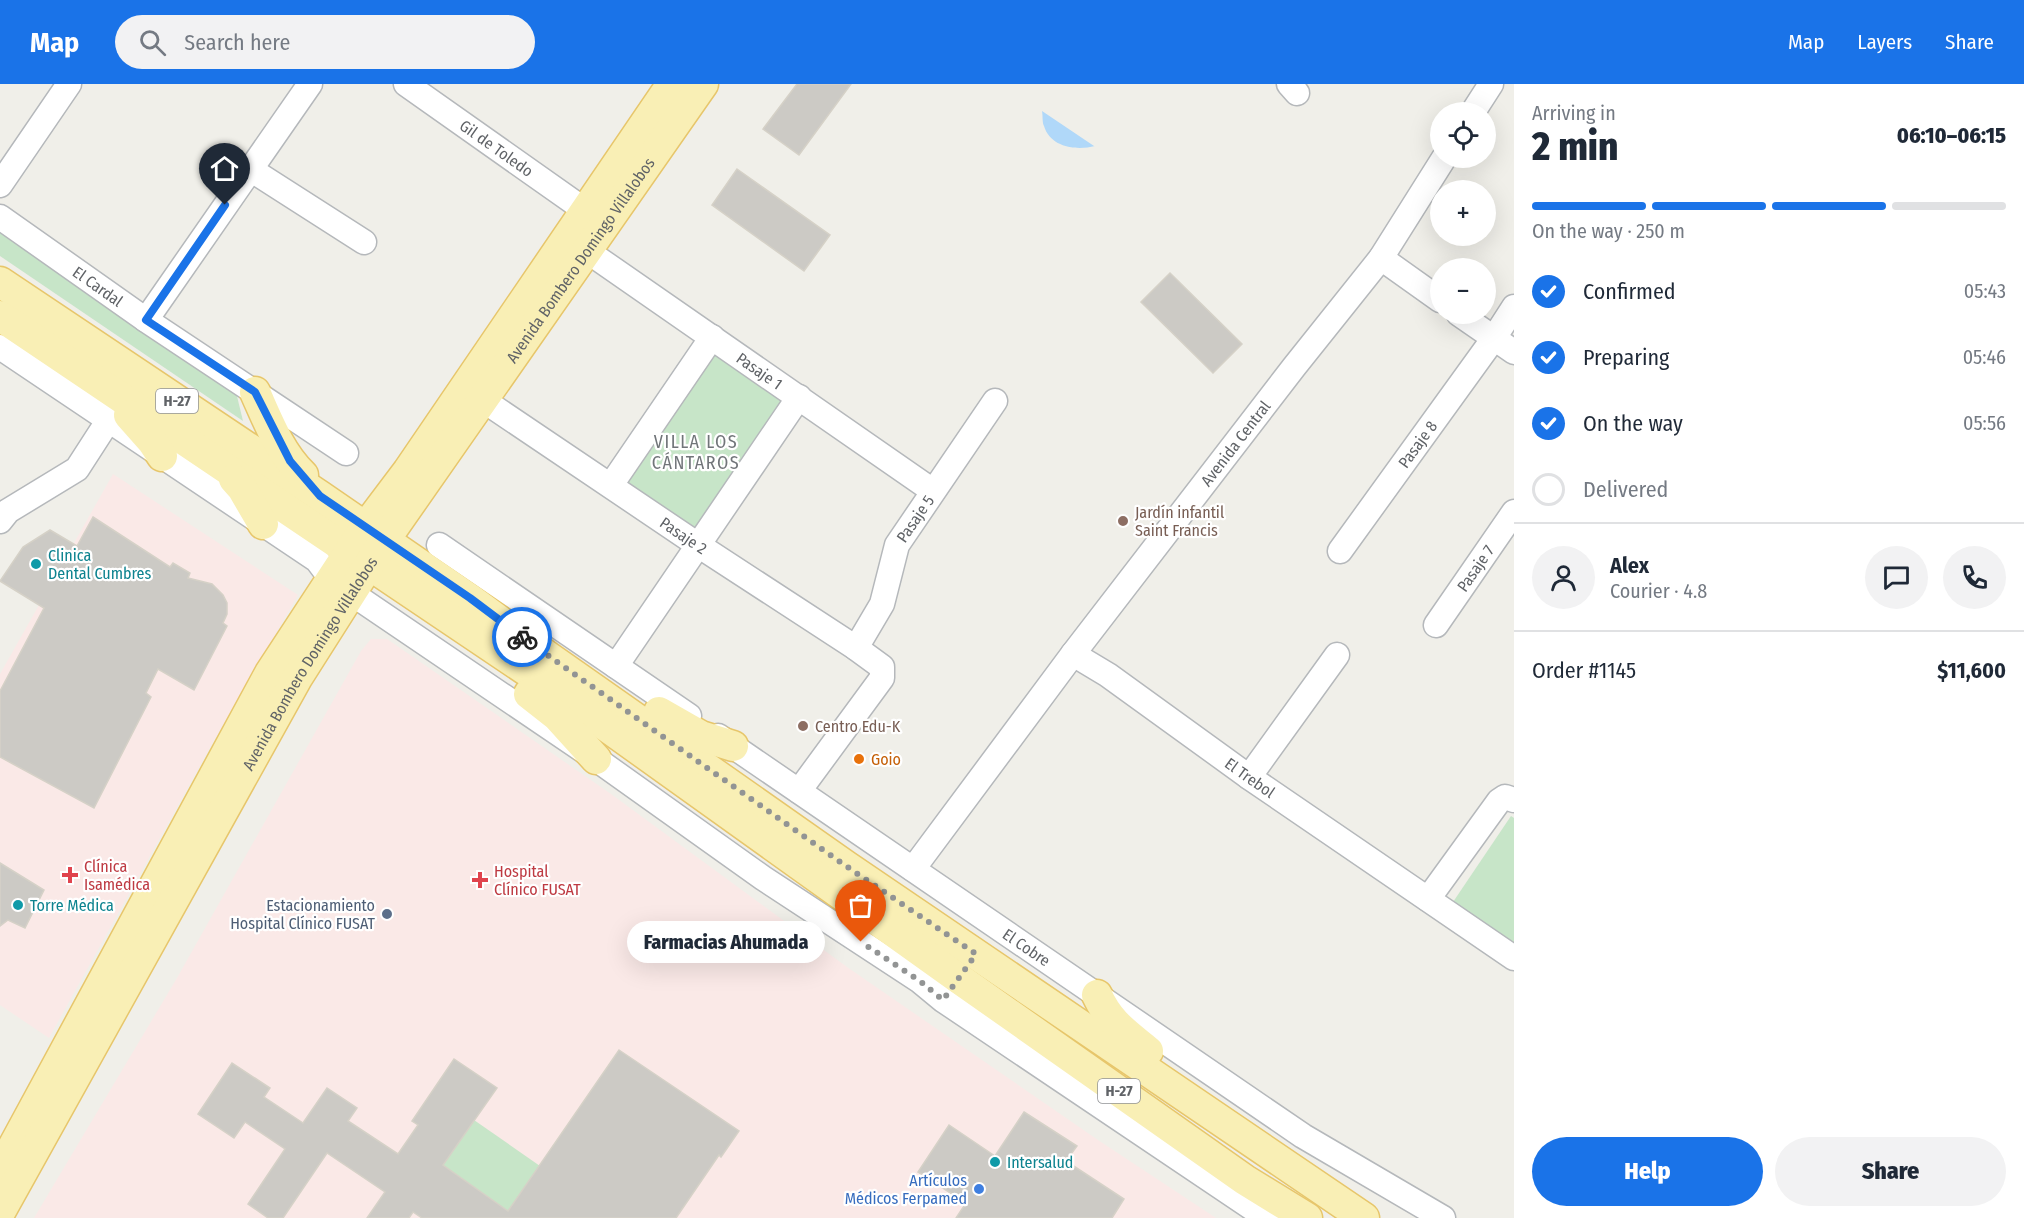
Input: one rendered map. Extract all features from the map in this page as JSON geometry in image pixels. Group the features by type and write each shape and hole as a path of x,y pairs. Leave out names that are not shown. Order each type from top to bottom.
{"main road":[{"name":"Avenida Bombero Domingo Villalobos","path":"0,1212 80,1047 173,877 287,695 342,587 408,471 672,84"},
{"name":"Avenida Bombero Domingo Villalobos","path":"367,546 483,400 704,84"},
{"name":"H-27","path":"0,282 320,496 367,546 462,627 557,691 951,989 1307,1218"},
{"name":"H-27","path":"0,316 219,464 367,546 470,598 548,656 846,866 1364,1218"},
{"path":"0,339 38,357 90,377 137,423 162,456"},
{"path":"255,392 290,461 320,496"},
{"path":"219,464 242,488 263,524"},
{"path":"462,627 484,660 558,716 596,759"},
{"path":"548,656 578,664 701,736 733,746"},
{"path":"1097,995 1105,1012 1119,1028 1210,1103 1244,1138"},
{"name":"Avenida Bombero Domingo Villalobos","path":"0,1171 80,1047"}],"street":[{"path":"0,185 69,84"},
{"path":"146,320 310,84"},
{"name":"Gil de Toledo","path":"406,84 586,212"},
{"path":"1479,102 1491,84"},
{"name":"Avenida Central","path":"913,869 1073,654 1381,258 1438,168"},
{"path":"250,169 364,242"},
{"name":"El Cardal","path":"0,217 146,320 346,453"},
{"name":"Pasaje 1","path":"587,251 933,491"},
{"path":"1381,258 1430,293"},
{"path":"1494,338 1514,307"},
{"path":"1474,324 1514,352"},
{"path":"611,485 712,337"},
{"name":"Pasaje 8","path":"1340,551 1494,338"},
{"path":"0,347 317,560 342,587 596,759 763,878 926,971 948,935"},
{"path":"616,666 799,397"},
{"name":"Pasaje 2","path":"483,400 880,664 883,670 882,678 799,791"},
{"name":"Pasaje 5","path":"856,648 882,604 894,549 995,401"},
{"path":"0,520 8,511 76,469 108,421"},
{"name":"Pasaje 7","path":"1436,625 1514,512"},
{"name":"El Cobre","path":"439,545 1303,1136 1443,1218"},
{"name":"El Trebol","path":"1073,654 1108,675 1249,777 1514,958"},
{"path":"1249,777 1337,655"},
{"path":"1428,899 1499,801 1505,797 1514,800"},
{"path":"976,954 951,989 1185,1164 1267,1218"}],"shaded area":[{"name":"Clínica Isamédica","path":"113,474 298,595 212,744 49,1038 0,1005 0,674"},
{"name":"Hospital Clínico FUSAT","path":"371,639 387,639 611,794 847,967 1098,1140 1216,1218 34,1218 177,978 361,651"}],"green space":[{"path":"0,231 236,392 243,421 0,256"},
{"path":"712,343 794,399 700,536 618,479"},
{"path":"1511,816 1514,818 1514,946 1451,905"},
{"path":"474,1120 540,1166 508,1211 443,1165"}],"water":[{"path":"1042,111 1095,146 1080,148 1058,143 1047,133 1043,124"}],"building":[{"path":"797,84 851,84 799,155 763,129"},
{"path":"737,169 830,235 804,271 712,205"},
{"path":"1170,273 1242,344 1213,373 1141,302"},
{"path":"93,517 170,567 173,563 190,573 188,578 212,584 223,595 227,603 227,614 223,623 227,626 194,690 158,669 146,693 151,697 94,808 0,757 0,691 44,608 0,581 23,547 50,530 77,546"},
{"name":"Torre Médica","path":"0,863 44,890 25,928 8,920 0,926"},
{"path":"619,1050 739,1131 721,1157 719,1155 676,1218 422,1218 413,1212 409,1218 367,1218 385,1192 327,1153 283,1218 268,1218 248,1204 285,1149 245,1122 234,1138 198,1114 232,1063 270,1088 264,1097 303,1123 327,1088 357,1108 348,1121 398,1154 418,1125 412,1121 454,1059 497,1088 443,1165 508,1211"},
{"name":"Intersalud","path":"1024,1112 1077,1146 1066,1161 1124,1199 1112,1218 956,1218 966,1203 918,1172 949,1125 995,1156"}],"way so far":[{"path":"522,637 846,866 976,954 943,1000 920,981 861,942"}],"place":[{"name":"Jardín infantil Saint Francis","path":"1123,521"},
{"name":"Clinica Dental Cumbres","path":"36,564"},
{"name":"Centro Edu-K","path":"803,726"},
{"name":"Goio","path":"859,759"},
{"name":"Clínica Isamédica","path":"70,875"},
{"name":"Hospital Clínico FUSAT","path":"480,880"},
{"name":"Torre Médica","path":"18,905"},
{"name":"Estacionamiento Hospital Clínico FUSAT","path":"387,914"},
{"name":"Farmacias Ahumada","path":"861,942"},
{"name":"Intersalud","path":"995,1162"},
{"name":"Artículos Médicos Ferpamed","path":"979,1189"}],"district":[{"name":"VILLA LOS CÁNTAROS","path":"696,452"}],"route":[{"path":"225,205 146,320 255,392 290,461 320,496 470,598 522,637"}]}
